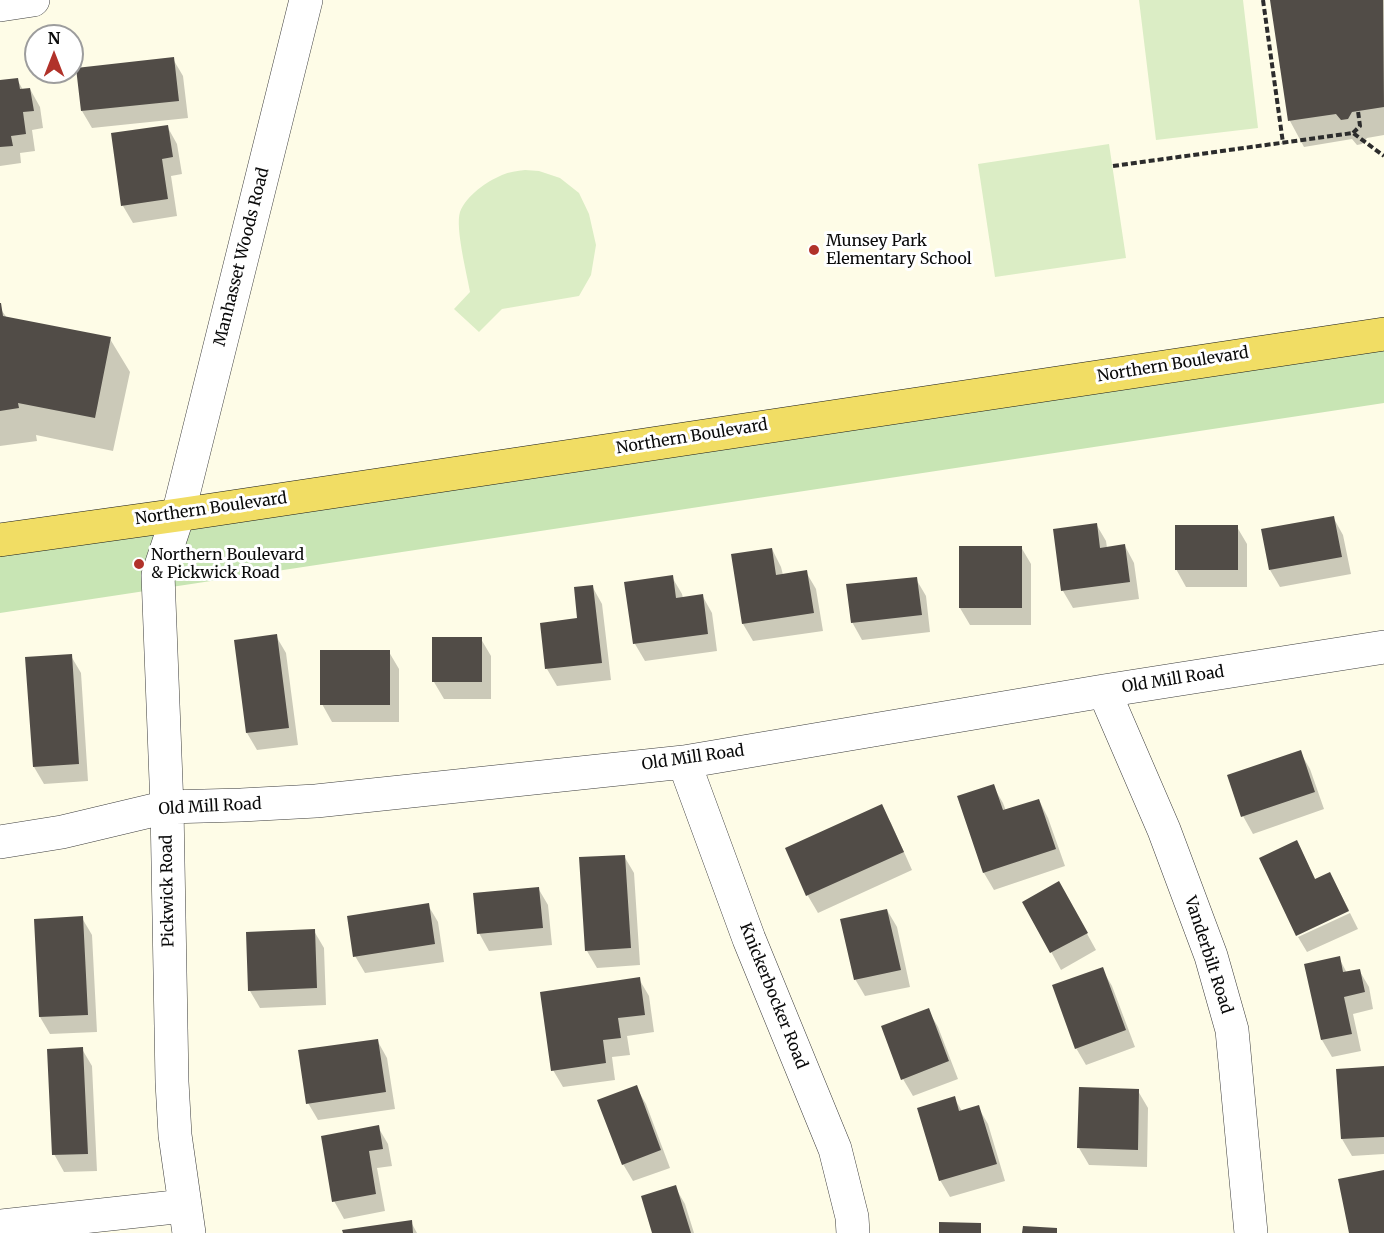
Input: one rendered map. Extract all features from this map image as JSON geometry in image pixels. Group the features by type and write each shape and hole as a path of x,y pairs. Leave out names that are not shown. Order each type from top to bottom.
{"main road":[{"name":"Northern Boulevard","path":"0,540 1384,334"}],"street":[{"path":"0,5 33,0"},
{"name":"Manhasset Woods Road","path":"177,515 306,0"},
{"name":"Pickwick Road","path":"177,515 158,575 167,807 174,1135 186,1220"},
{"name":"Old Mill Road","path":"0,842 62,832 167,807 316,801 684,762 1104,691 1384,647"},
{"name":"Vanderbilt Road","path":"1104,691 1164,830 1211,956 1232,1030 1251,1233"},
{"name":"Knickerbocker Road","path":"684,762 749,939 835,1149 852,1216 853,1233"},
{"path":"0,1226 186,1220"}],"path":[{"path":"1263,0 1284,143"},
{"path":"1113,166 1353,133 1360,126 1358,111"},
{"path":"1353,133 1384,156"}],"green space":[{"path":"1139,0 1243,0 1258,128 1156,140"},
{"path":"1109,144 1126,258 995,277 978,164"},
{"path":"525,170 539,171 560,178 579,193 589,214 596,245 591,275 579,296 502,309 479,332 454,309 470,292 460,240 460,212 467,200 484,185 505,174"},
{"path":"1384,334 1384,403 0,613 0,540"}],"building":[{"path":"1270,0 1383,0 1384,107 1352,112 1348,119 1341,120 1336,114 1288,121"},
{"path":"174,57 179,101 81,111 78,84 84,84 84,67"},
{"path":"18,78 20,89 30,88 34,111 23,112 26,134 11,136 13,146 0,147 0,80"},
{"path":"168,125 173,157 162,159 168,199 121,206 111,133"},
{"path":"0,303 3,316 111,337 95,418 18,403 19,408 0,411"},
{"path":"1334,516 1342,557 1269,570 1261,529"},
{"path":"1097,523 1100,548 1125,544 1130,582 1061,591 1053,529"},
{"path":"1175,525 1238,525 1238,570 1175,570"},
{"path":"959,546 1022,546 1022,608 959,608"},
{"path":"772,548 776,575 807,570 814,613 742,624 731,554"},
{"path":"673,575 676,598 703,594 708,634 633,644 624,582"},
{"path":"917,577 922,615 851,623 846,584"},
{"path":"593,585 602,663 545,669 540,623 577,618 574,587"},
{"path":"277,634 289,728 246,733 234,640"},
{"path":"432,637 482,637 482,682 432,682"},
{"path":"320,650 390,650 390,705 320,705"},
{"path":"72,654 79,764 33,767 25,657"},
{"path":"1301,750 1315,792 1241,817 1227,775"},
{"path":"994,784 1003,810 1039,799 1056,849 983,873 957,796"},
{"path":"882,804 904,852 806,896 785,848"},
{"path":"1297,840 1315,879 1330,872 1349,911 1296,936 1259,858"},
{"path":"625,855 631,948 585,951 579,857"},
{"path":"1059,881 1088,933 1050,953 1022,902"},
{"path":"539,887 543,928 477,934 473,893"},
{"path":"429,903 435,944 353,957 347,916"},
{"path":"887,909 901,970 854,980 840,919"},
{"path":"83,916 88,1015 39,1017 34,919"},
{"path":"315,929 317,988 248,991 246,932"},
{"path":"1340,956 1343,972 1360,969 1365,992 1344,997 1352,1034 1321,1040 1304,964"},
{"path":"1103,967 1126,1030 1075,1049 1052,985"},
{"path":"640,977 645,1015 618,1018 621,1038 603,1040 606,1063 551,1071 540,992"},
{"path":"929,1008 949,1061 901,1080 881,1026"},
{"path":"378,1039 386,1092 306,1104 298,1050"},
{"path":"83,1047 88,1154 52,1155 47,1049"},
{"path":"1384,1066 1384,1137 1341,1139 1336,1069"},
{"path":"637,1085 661,1150 622,1165 597,1100"},
{"path":"1079,1087 1139,1089 1138,1150 1077,1148"},
{"path":"955,1096 959,1111 979,1105 997,1164 939,1181 917,1108"},
{"path":"379,1125 383,1149 369,1151 376,1194 332,1202 321,1136"},
{"path":"1384,1170 1384,1233 1349,1233 1338,1179"},
{"path":"676,1185 691,1233 652,1233 641,1196"},
{"path":"412,1220 413,1233 343,1233 342,1230"},
{"path":"939,1222 981,1223 981,1233 939,1233"},
{"path":"1023,1226 1057,1228 1057,1233 1022,1233"}],"place":[{"name":"Munsey Park Elementary School","path":"814,250"},
{"name":"Northern Boulevard & Pickwick Road","path":"139,564"}]}
